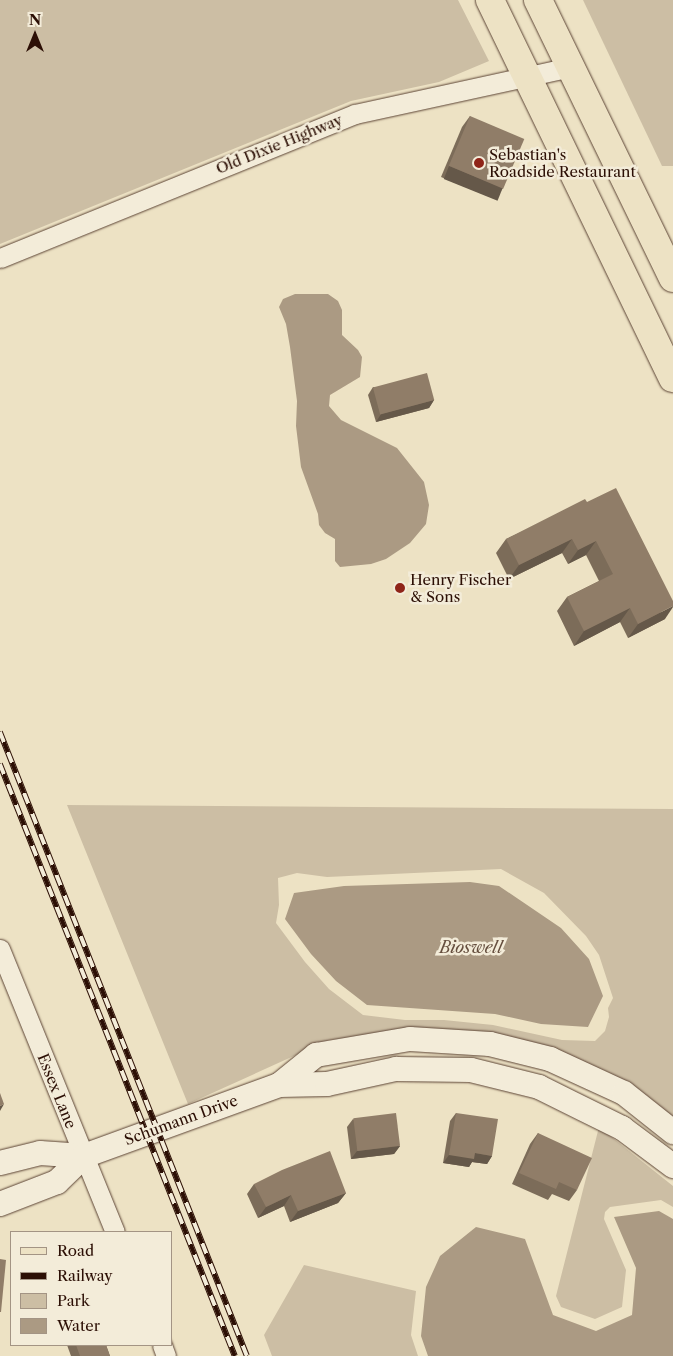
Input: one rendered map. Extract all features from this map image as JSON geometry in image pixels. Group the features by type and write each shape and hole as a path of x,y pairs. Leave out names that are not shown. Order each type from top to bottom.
{"main road":[{"path":"490,0 673,378"},
{"path":"538,0 673,278"}],"street":[{"name":"Old Dixie Highway","path":"0,258 355,114 570,67"},
{"name":"Essex Lane","path":"0,949 115,1231"},
{"name":"Schumann Drive","path":"278,1086 316,1055 410,1039 490,1044 550,1059 624,1093 673,1132"},
{"name":"Schumann Drive","path":"0,1163 40,1153 84,1156 278,1086 327,1084 396,1070 471,1070 539,1087 622,1128 673,1166"},
{"name":"Schumann Drive","path":"0,1204 57,1182 84,1156"}],"green space":[{"path":"0,0 458,0 489,61 439,82 351,101 0,244"},
{"path":"583,0 673,0 673,166 662,166"},
{"path":"67,805 673,809 673,1117 608,1072 532,1043 413,1030 329,1040 188,1104","holes":["501,869 544,893 586,936 599,955 613,998 608,1008 609,1017 605,1031 595,1041 562,1040 493,1025 444,1020 405,1020 363,1015 329,989 305,962 276,923 279,905 278,878 297,873 327,877"]},
{"path":"599,1127 673,1186 673,1207 661,1200 610,1207 605,1212 604,1219 626,1270 622,1307 595,1319 561,1307 556,1296"},
{"path":"304,1265 416,1291 411,1335 418,1356 272,1356 264,1335"}],"water":[{"path":"295,294 328,294 338,301 342,310 342,335 358,350 362,357 360,377 330,395 329,406 341,420 397,448 424,482 429,505 426,524 410,543 386,559 371,564 340,567 335,561 335,539 325,533 319,525 318,514 301,467 296,426 297,401 290,347 286,324 279,307 283,299"},
{"name":"Bioswell","path":"470,882 499,886 561,928 589,959 603,996 588,1027 541,1024 495,1014 367,1005 336,981 311,954 285,919 294,893 344,886"},
{"path":"659,1211 673,1219 673,1356 428,1356 421,1336 426,1287 440,1256 476,1227 525,1239 553,1315 596,1331 632,1315 636,1268 614,1217"}],"building":[{"name":"Sebastian's Roadside Restaurant","path":"470,116 524,139 503,189 449,166"},
{"path":"427,373 434,400 380,415 373,387"},
{"path":"616,488 673,601 673,606 638,624 630,608 584,631 567,597 613,574 596,541 578,550 572,539 519,565 506,539 585,499 587,502"},
{"path":"0,1093 4,1104 0,1106"},
{"path":"396,1113 400,1146 357,1151 353,1118"},
{"path":"456,1113 498,1119 492,1156 475,1153 474,1159 449,1155"},
{"path":"538,1133 592,1158 577,1190 559,1182 556,1189 519,1173"},
{"path":"330,1151 346,1193 298,1211 291,1195 266,1207 254,1184 282,1170"},
{"path":"0,1259 6,1260 1,1312 0,1312"},
{"path":"76,1346 106,1346 110,1356 80,1356"}],"railway":[{"path":"0,732 247,1356"},
{"path":"0,764 235,1356"}],"place":[{"name":"Sebastian's Roadside Restaurant","path":"479,163"},
{"name":"Henry Fischer & Sons","path":"400,588"}]}
